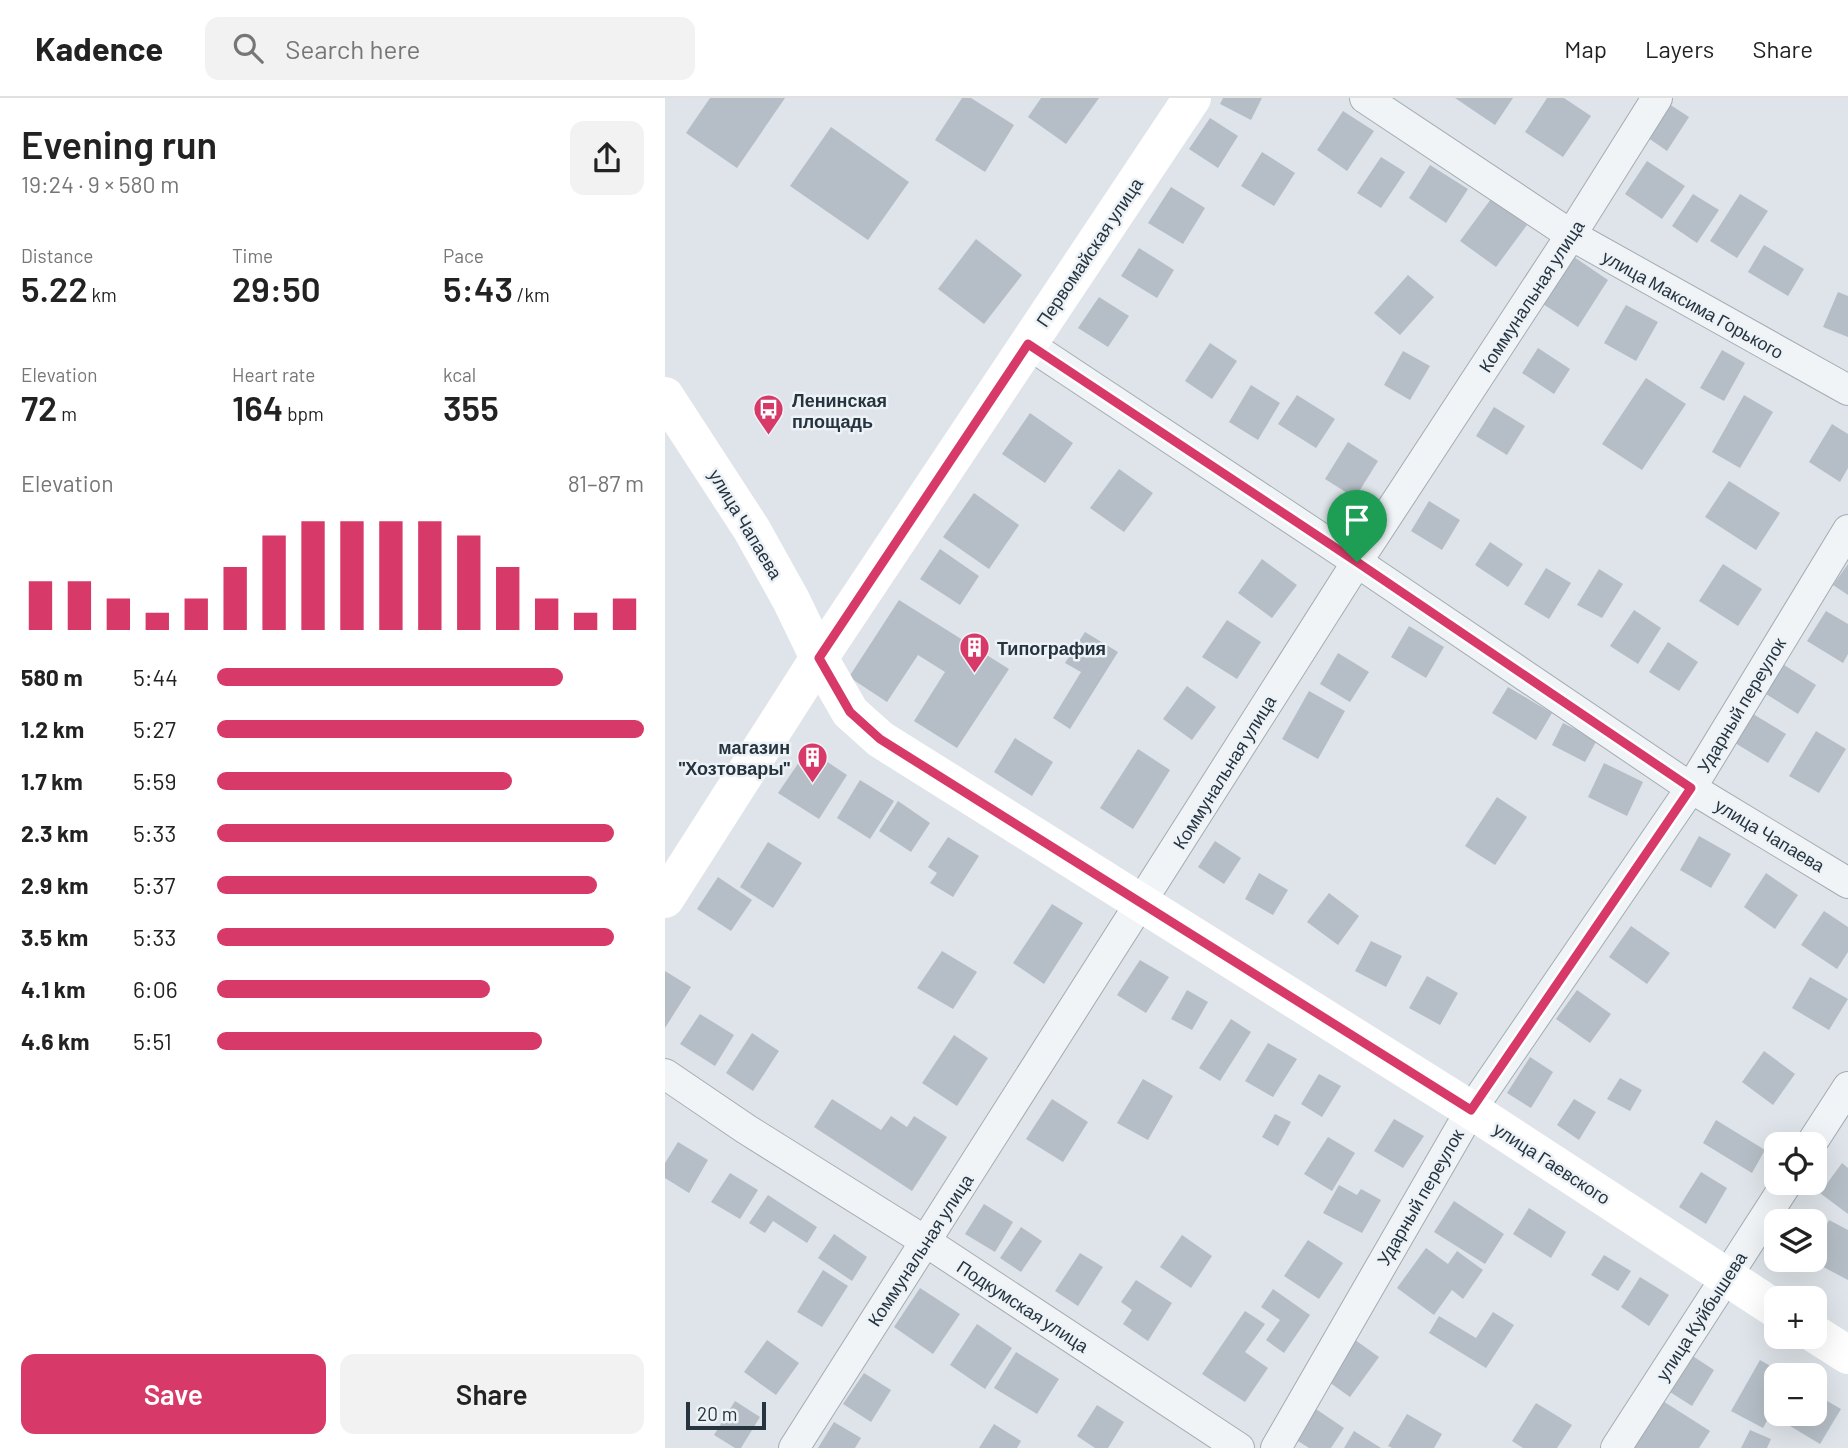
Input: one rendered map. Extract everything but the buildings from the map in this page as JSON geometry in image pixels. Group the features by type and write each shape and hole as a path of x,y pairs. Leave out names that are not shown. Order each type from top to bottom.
{"main road":[{"name":"Первомайская улица","path":"665,899 819,658 1192,98"},
{"name":"улица Чапаева","path":"665,396 752,530 819,658"},
{"name":"улица Гаевского","path":"819,658 850,712 880,739 1471,1110 1764,1302"},
{"path":"1827,1342 1848,1355"}],"street":[{"name":"улица Максима Горького","path":"1365,98 1571,235 1848,390"},
{"name":"Коммунальная улица","path":"794,1448 1357,562 1571,235 1657,98"},
{"name":"улица Чапаева","path":"1028,344 1691,788 1848,883"},
{"name":"Ударный переулок","path":"1276,1448 1471,1110 1691,788 1848,530"},
{"name":"Подкумская улица","path":"665,1074 1239,1448"},
{"path":"1819,1132 1848,1087"},
{"name":"улица Куйбышева","path":"1616,1448 1779,1195"}],"place":[{"name":"Ленинская площадь","path":"769,437"},
{"name":"Типография","path":"974,675"},
{"name":"магазин \"Хозтовары\"","path":"813,784"}],"route":[{"path":"1028,344 1357,562 1691,788 1471,1110 880,739 850,712 819,658 1028,344"}]}
